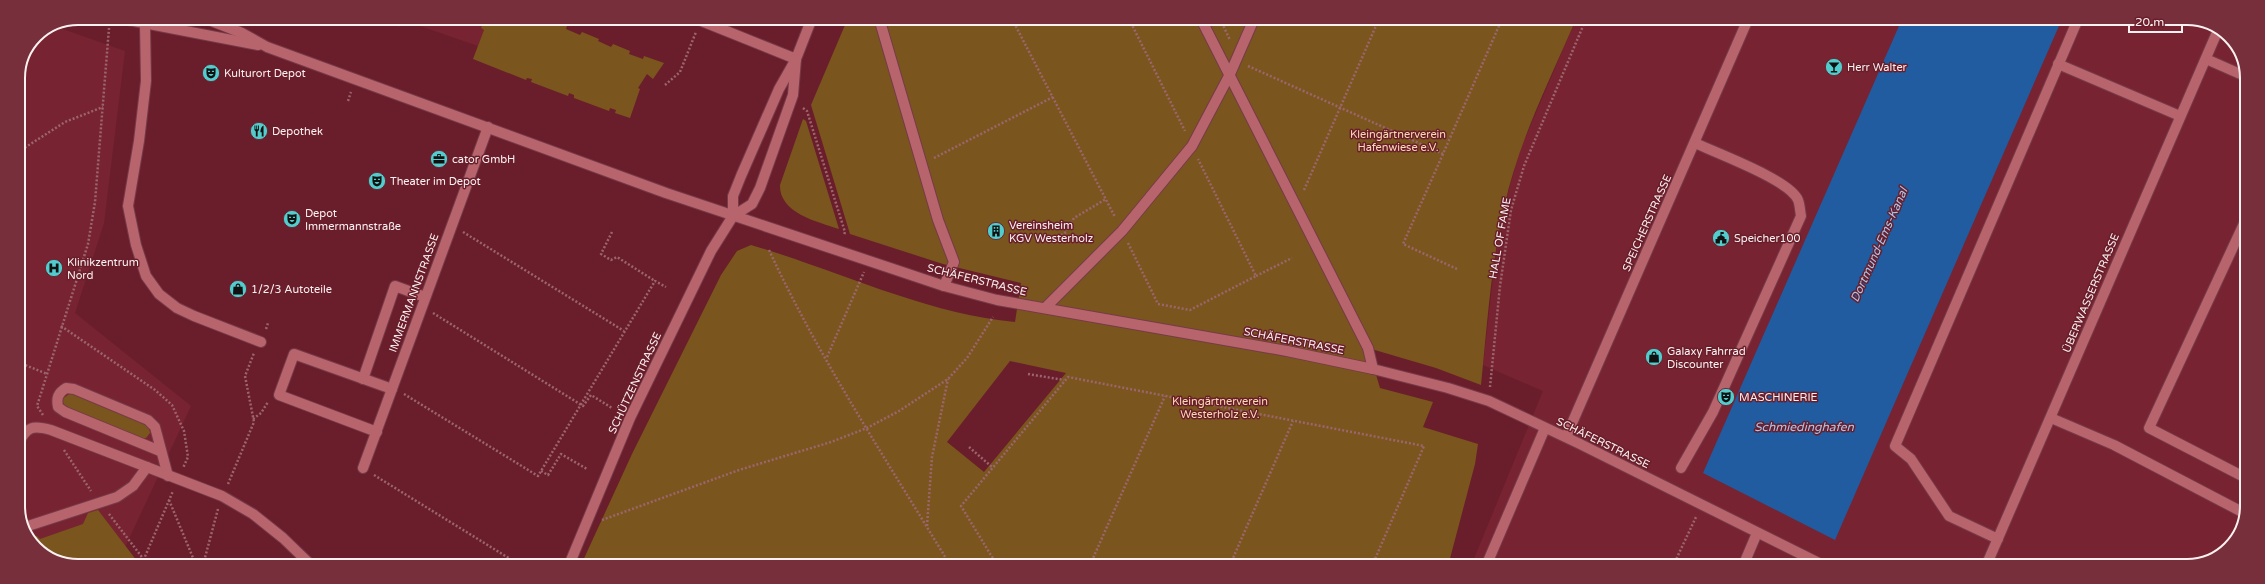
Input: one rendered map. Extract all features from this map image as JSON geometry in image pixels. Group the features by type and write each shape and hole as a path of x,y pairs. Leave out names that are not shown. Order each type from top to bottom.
{"street":[{"path":"147,25 146,81 139,141 128,206 136,245 146,276 158,294 177,308 261,342"},
{"path":"165,25 267,47 733,216"},
{"path":"222,25 242,33 267,47"},
{"path":"710,25 796,59"},
{"name":"SCHÜTZENSTRASSE","path":"733,216 733,196 779,89 796,59 809,25"},
{"path":"881,25 938,220 954,262 944,286"},
{"path":"1204,25 1368,348 1373,369"},
{"path":"1045,308 1122,231 1192,146 1230,74 1251,25"},
{"name":"SPEICHERSTRASSE","path":"1566,437 1745,25"},
{"path":"1998,539 1949,516 1911,459 1895,446 2075,25"},
{"name":"ÜBERWASSERSTRASSE","path":"1989,559 2216,34"},
{"name":"SCHÜTZENSTRASSE","path":"572,559 634,411 711,251 733,216 752,204 760,188 793,95 796,59"},
{"path":"2206,59 2240,74"},
{"path":"2058,64 2180,116"},
{"name":"IMMERMANNSTRASSE","path":"363,468 488,127"},
{"path":"1681,468 1713,412 1801,216 1798,200 1788,188 1772,178 1695,143"},
{"name":"SCHÄFERSTRASSE","path":"733,216 868,262 944,286 997,300 1287,351 1373,369 1448,388 1488,402 1566,437 1811,559"},
{"path":"2240,230 2149,428 2240,475"},
{"path":"363,379 395,286 423,301"},
{"path":"377,432 279,395 294,354 392,389"},
{"path":"160,451 65,412 58,407 56,400 59,392 66,388 74,389 148,420 155,427 160,451 168,476"},
{"path":"2051,418 2114,445 2240,511"},
{"path":"25,434 28,429 36,426 51,430 222,496 253,514 283,538 305,559"},
{"path":"1489,559 1545,428"},
{"path":"29,526 117,497 133,486 147,468"},
{"path":"1746,559 1757,533"}],"path":[{"path":"109,25 95,202 88,244 37,406 51,430 100,502 144,559 169,500 194,559"},
{"path":"665,85 680,72 695,25"},
{"path":"1016,25 1106,199 1158,304 1190,310 1292,258"},
{"path":"1132,25 1256,276"},
{"path":"1223,25 1237,58 1444,154"},
{"path":"1304,190 1376,25"},
{"path":"1457,269 1403,244 1444,154 1499,25"},
{"name":"HALL OF FAME","path":"1488,402 1500,286 1511,210 1524,166 1583,25"},
{"path":"922,164 1053,97"},
{"path":"25,148 65,122 103,107"},
{"path":"802,107 807,111 845,232 844,235"},
{"path":"1051,242 1066,232 1074,218 1106,199"},
{"path":"452,226 624,331"},
{"path":"612,232 601,254 611,260 617,257 666,287"},
{"path":"769,250 787,288 826,358 946,559"},
{"path":"826,358 868,262"},
{"path":"392,389 403,393 538,476 655,281"},
{"path":"423,301 580,404 584,406 591,395 612,408"},
{"path":"586,525 739,470 832,442 867,428 899,411 948,379 967,358 993,317"},
{"path":"205,559 222,496 254,422 251,413 245,376 254,351"},
{"path":"25,365 47,374"},
{"path":"1028,374 1065,380"},
{"path":"993,559 961,506 1068,377 1424,446 1375,559"},
{"path":"926,526 932,457 948,379"},
{"path":"253,418 261,413 269,400 279,395"},
{"path":"1093,559 1165,396"},
{"path":"1233,559 1293,421"},
{"path":"969,447 992,467"},
{"path":"541,471 548,475 561,454 587,469"},
{"path":"363,468 510,559"},
{"path":"1676,559 1695,519"}],"shaded area":[{"path":"417,25 482,25 481,28 484,30 478,46"},
{"path":"1573,25 2187,25 2197,26 2213,32 2227,43 2231,49 2236,58 2240,75 2240,506 2239,516 2233,532 2227,541 2216,550 2207,555 2187,559 1474,559 1543,391 1483,365 1497,244 1504,207 1520,150"},
{"name":"Klinikzentrum Nord","path":"61,28 125,51 104,223 75,313 191,406 119,559 68,558 52,552 38,541 29,526 25,509 25,78 29,58 34,49 49,34 58,29"}],"green space":[{"path":"482,25 565,25 567,26 566,29 580,35 582,32 599,39 598,41 611,47 613,44 630,51 629,54 643,59 644,56 664,63 653,79 647,74 638,88 640,89 630,118 615,113 616,110 610,108 609,111 574,98 574,95 569,93 568,96 531,82 532,79 527,78 526,80 473,59 484,30 481,28"},
{"path":"845,25 1573,25 1526,135 1510,183 1496,251 1481,385 1436,368 1368,348 1380,388 1433,402 1423,427 1478,444 1475,464 1450,559 584,559 632,454 721,275 737,251 751,245 915,301 948,310 1015,322 1021,283 943,264 850,234 811,105","holes":["1010,361 1066,373 984,472 947,442"]},
{"path":"803,119 806,121 839,229 801,215 786,203 781,195 780,185"},
{"path":"71,393 145,424 149,427 150,433 146,438 140,438 65,408 62,399"},
{"path":"98,510 135,559 68,558 52,552 43,546 35,537 37,536 40,539 83,524 88,513"}],"water":[{"name":"Schmiedinghafen","path":"1899,25 2059,25 1835,540 1703,473"}],"place":[{"name":"Herr Walter","path":"1834,67"},
{"name":"Kulturort Depot","path":"211,73"},
{"name":"Depothek","path":"259,131"},
{"name":"cator GmbH","path":"439,159"},
{"name":"Theater im Depot","path":"377,181"},
{"name":"Depot Immermannstraße","path":"292,219"},
{"name":"Vereinsheim KGV Westerholz","path":"996,231"},
{"name":"Speicher100","path":"1721,238"},
{"name":"Klinikzentrum Nord","path":"54,268"},
{"name":"1/2/3 Autoteile","path":"238,289"},
{"name":"Galaxy Fahrrad Discounter","path":"1654,357"},
{"name":"MASCHINERIE","path":"1726,397"}],"park label":[{"name":"Kleingärtnerverein Hafenwiese e.V.","path":"1398,140"},
{"name":"Kleingärtnerverein Westerholz e.V.","path":"1220,407"}],"water label":[{"name":"Dortmund-Ems-Kanal","path":"1879,245"}]}
